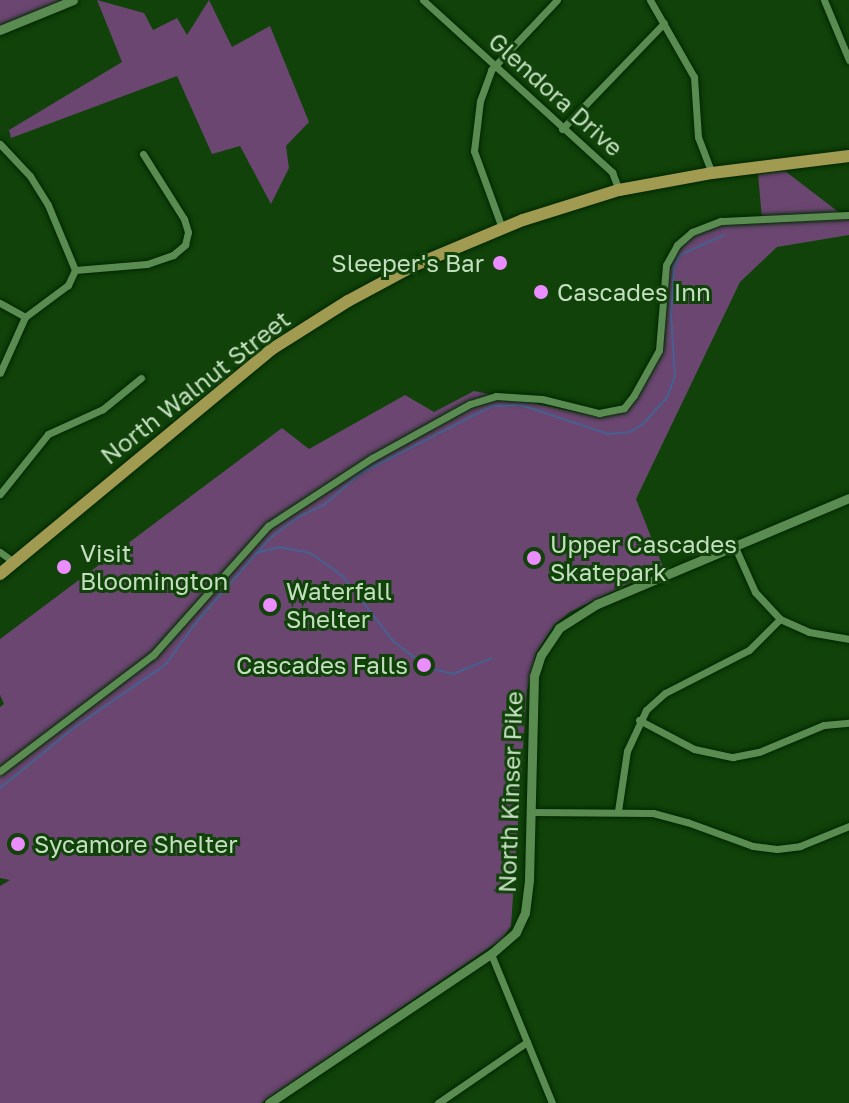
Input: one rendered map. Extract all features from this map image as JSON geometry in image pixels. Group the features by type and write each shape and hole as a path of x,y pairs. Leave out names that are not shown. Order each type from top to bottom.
{"main road":[{"name":"North Walnut Street","path":"0,574 272,349 377,285 459,244 619,190 712,173 849,156"}],"street":[{"path":"0,30 73,0"},
{"name":"Glendora Drive","path":"423,0 612,172 619,190"},
{"path":"502,228 480,175 473,141 485,84 495,66 557,0"},
{"path":"650,0 694,77 699,143 712,173"},
{"path":"824,0 849,60"},
{"path":"562,129 664,23"},
{"path":"0,144 30,176 48,205 75,270 68,285 25,317 0,373"},
{"path":"75,270 147,264 173,255 185,245 188,232 184,219 143,154"},
{"path":"0,771 153,655 268,526 372,458 470,404 491,397 511,395 542,399 599,413 624,408 659,350 666,265 677,245 692,232 721,221 849,215"},
{"path":"0,303 25,317"},
{"path":"0,494 48,434 103,409 141,378"},
{"name":"North Kinser Pike","path":"269,1103 511,939 525,913 534,676 541,655 554,634 585,610 849,498"},
{"path":"734,545 755,592 780,619 809,632 849,639"},
{"path":"0,552 14,562"},
{"path":"618,811 627,751 639,720 665,693 749,650 780,619"},
{"path":"639,720 694,749 733,757 759,752 824,725 849,723"},
{"path":"531,812 618,811 670,817 763,848 800,846 849,826"},
{"path":"491,954 552,1103"},
{"path":"438,1103 527,1042"}],"shaded area":[{"path":"0,0 73,0 0,30"},
{"path":"97,0 144,13 153,30 177,18 187,35 209,0 232,47 270,26 309,122 286,146 289,168 271,204 240,146 212,154 177,76 11,138 9,130 122,62"},
{"path":"785,171 849,220 849,235 777,247 740,282 636,499 663,567 570,612 554,625 536,653 527,690 511,926 502,939 261,1103 0,1103 0,886 10,880 0,878 0,707 4,704 0,695 0,639 282,428 309,449 405,395 434,412 474,391 600,417 621,412 635,399 664,342 666,284 675,252 693,234 720,224 762,218 758,174"}],"waterway":[{"path":"0,788 75,727 165,665 198,620 269,539 300,516 324,505 361,473 492,406 521,405 608,434 630,432 643,424 667,397 675,376 671,316 674,267 680,255 724,235"},
{"path":"256,553 280,547 310,553 342,575 393,641 428,668 453,674 492,658"}],"place":[{"name":"Sleeper's Bar","path":"500,263"},
{"name":"Cascades Inn","path":"541,292"},
{"name":"Upper Cascades Skatepark","path":"534,558"},
{"name":"Visit Bloomington","path":"64,567"},
{"name":"Waterfall Shelter","path":"270,605"},
{"name":"Cascades Falls","path":"424,665"},
{"name":"Sycamore Shelter","path":"18,844"}]}
